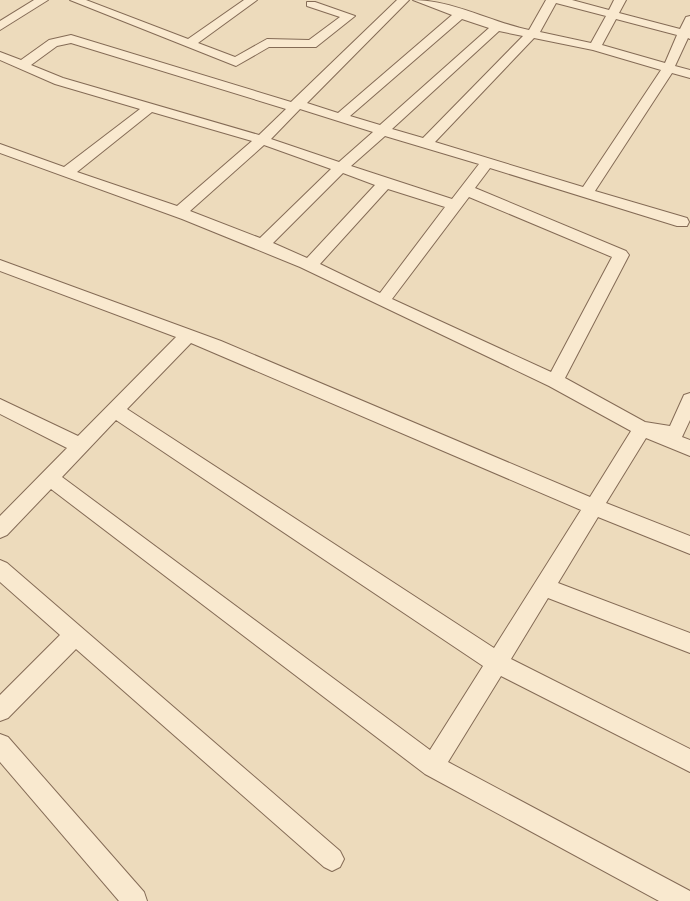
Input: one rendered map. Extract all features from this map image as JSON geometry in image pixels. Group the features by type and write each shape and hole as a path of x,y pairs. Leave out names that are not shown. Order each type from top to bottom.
{"street":[{"path":"0,27 42,0"},
{"path":"76,0 236,62 267,43 312,45 349,15 313,2 296,0"},
{"path":"189,44 250,0"},
{"path":"182,212 262,140 403,0"},
{"path":"419,0 497,27 595,47 690,74"},
{"path":"425,144 531,34 552,0"},
{"path":"559,0 687,34"},
{"path":"595,47 621,0"},
{"path":"340,118 460,14"},
{"path":"588,193 603,165 668,69 687,34 690,19"},
{"path":"263,244 341,168 497,27"},
{"path":"22,65 53,43 71,39 340,118 686,224 690,206"},
{"path":"0,56 59,81 262,140 455,205"},
{"path":"66,172 151,107"},
{"path":"0,148 182,212 263,244 555,381 642,429 690,448"},
{"path":"382,301 488,163"},
{"path":"310,265 385,183"},
{"path":"466,190 621,255 555,381"},
{"path":"0,265 215,345 594,507 690,545"},
{"path":"0,529 187,336"},
{"path":"642,429 675,434 690,400"},
{"path":"0,406 81,446"},
{"path":"116,411 498,663 690,761"},
{"path":"433,766 642,429"},
{"path":"50,478 433,766 684,901"},
{"path":"0,569 332,859"},
{"path":"544,587 690,643"},
{"path":"0,710 74,636"},
{"path":"0,745 135,901"}]}
